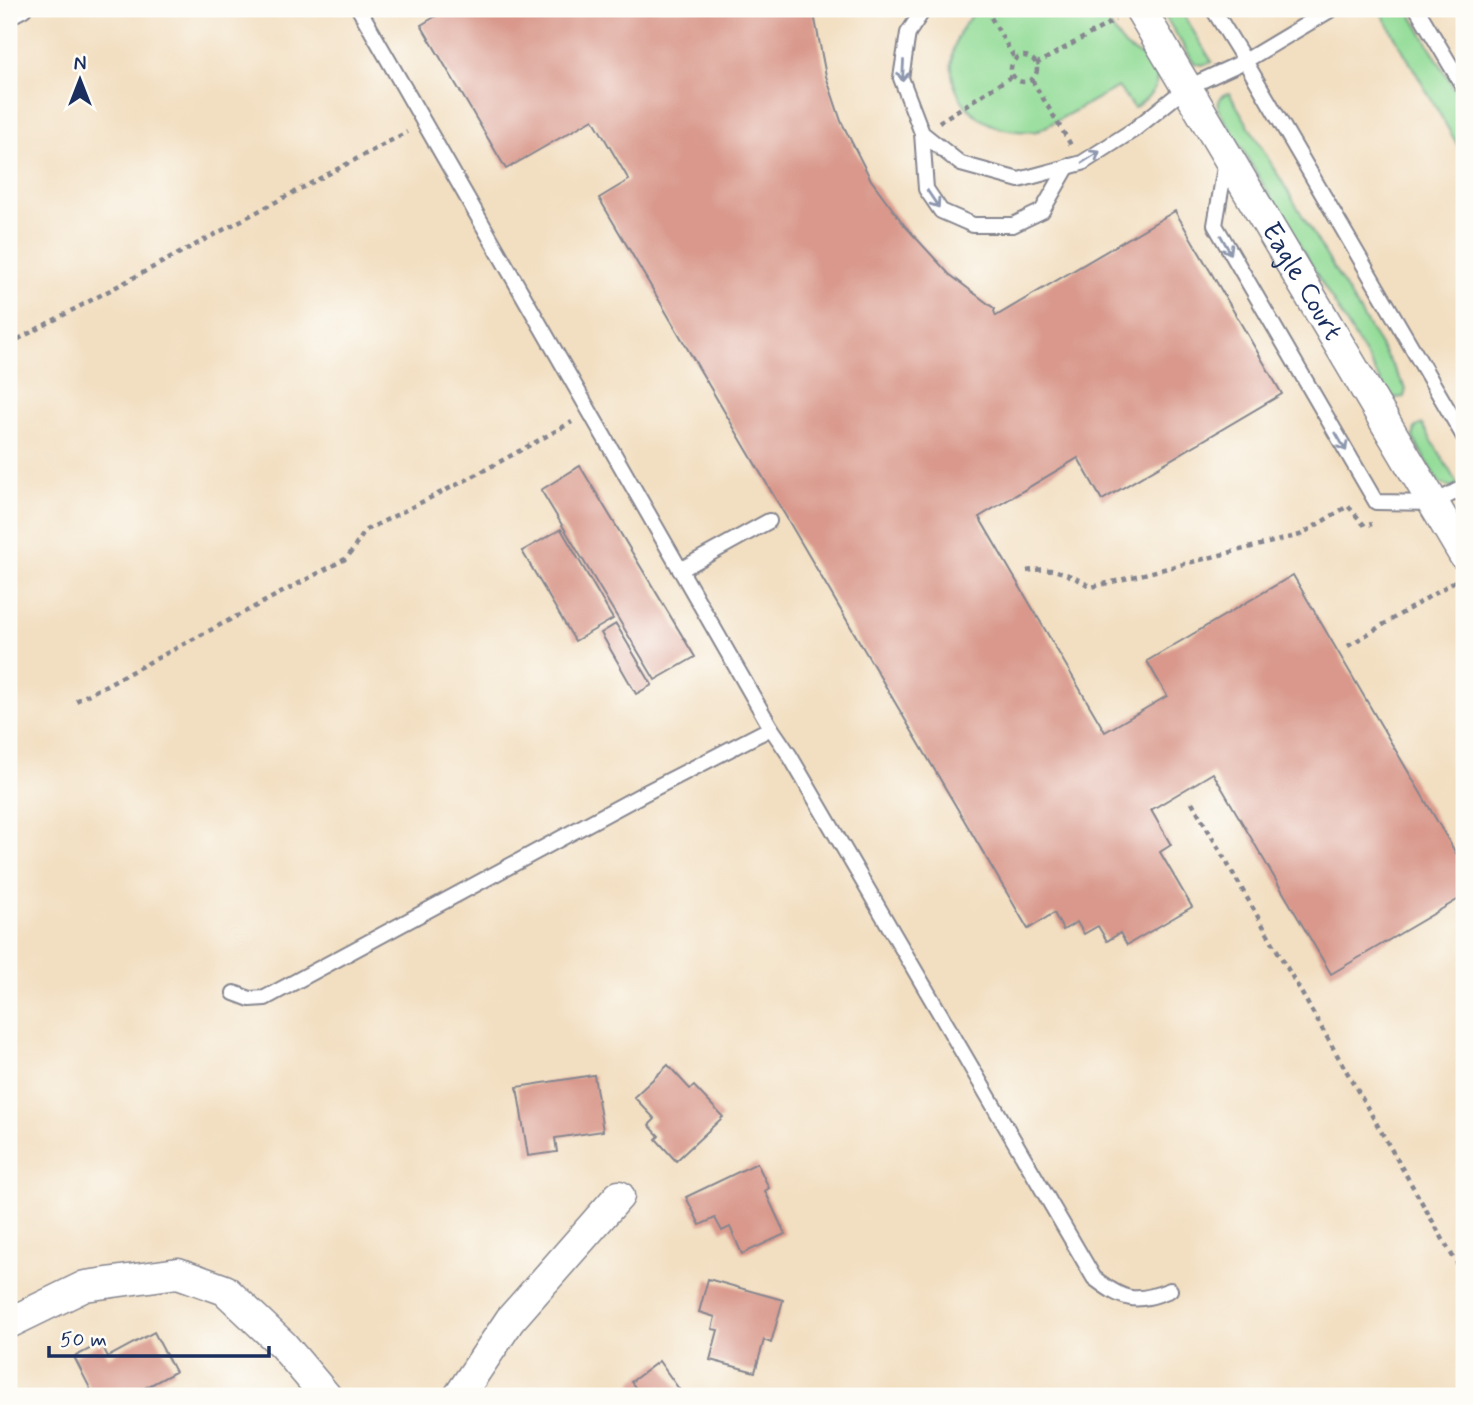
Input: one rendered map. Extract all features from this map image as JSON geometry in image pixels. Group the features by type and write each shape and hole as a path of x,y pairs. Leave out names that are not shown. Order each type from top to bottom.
{"street":[{"name":"Eagle Court","path":"1132,12 1186,88 1464,555"},
{"path":"459,1396 510,1320 619,1196"},
{"path":"9,1323 85,1286 178,1273 225,1290 283,1345 326,1396"}],"lane":[{"path":"9,17 24,9"},
{"path":"359,9 771,729 790,756 1094,1278 1112,1292 1129,1300 1148,1299 1170,1290"},
{"path":"924,9 908,33 901,78 922,133 926,188 941,212 973,225 1013,225 1042,211 1075,164"},
{"path":"1213,9 1464,437"},
{"path":"922,133 961,164 1019,180 1075,164 1135,129 1186,88 1245,61 1332,9"},
{"path":"1417,9 1464,88"},
{"path":"1227,156 1215,225 1376,502 1434,503 1464,487"},
{"path":"680,569 769,521"},
{"path":"234,993 250,999 265,998 643,794 771,729"}],"path":[{"path":"986,9 1015,59"},
{"path":"1036,64 1132,12"},
{"path":"1024,56 1036,64 1037,73 1028,82 1018,82 1012,76 1011,66 1015,59 1024,56"},
{"path":"922,133 1012,76"},
{"path":"1032,80 1075,164"},
{"path":"9,344 425,123"},
{"path":"76,701 328,569 347,558 366,530 472,477 590,412"},
{"path":"1027,570 1045,568 1063,572 1092,587 1300,535 1348,506 1365,526 1377,522"},
{"path":"1349,646 1464,575"},
{"path":"1192,802 1464,1276"}],"green space":[{"path":"979,9 1101,9 1125,46 1152,64 1157,77 1154,89 1134,108 1118,87 1038,131 1014,131 991,125 965,105 957,92 953,77 954,48 968,20"},
{"path":"1167,9 1180,9 1212,62 1202,65 1194,63 1165,16"},
{"path":"1379,9 1408,9 1464,105 1464,156"},
{"path":"1229,93 1406,389 1404,397 1393,398 1388,393 1218,109 1220,98"},
{"path":"1422,424 1458,485 1449,487 1439,483 1413,438 1415,428"}],"building":[{"path":"448,9 813,9 826,76 841,121 871,180 905,226 949,274 995,309 996,316 1175,211 1282,394 1102,500 1078,458 979,517 1105,732 1167,696 1147,661 1293,575 1464,867 1464,896 1331,974 1213,773 1151,810 1171,845 1160,852 1192,907 1127,945 1120,933 1107,941 1098,926 1084,934 1077,922 1063,930 1054,913 1028,929 599,198 629,180 593,119 506,169 421,25"},
{"path":"580,466 695,657 655,680 541,490"},
{"path":"561,529 613,619 575,641 522,551"},
{"path":"616,624 652,685 636,694 601,633"},
{"path":"668,1065 690,1089 694,1086 723,1117 676,1161 656,1139 659,1136 649,1125 655,1119 634,1097"},
{"path":"594,1075 603,1131 555,1138 557,1152 528,1156 517,1087"},
{"path":"757,1163 769,1188 765,1191 785,1234 742,1254 730,1227 722,1231 715,1218 700,1225 686,1197"},
{"path":"708,1279 783,1300 771,1343 764,1340 755,1372 710,1360 718,1330 712,1329 715,1317 699,1312"},
{"path":"154,1332 175,1372 130,1396 94,1396 74,1357 101,1343 108,1357"},
{"path":"659,1361 684,1396 642,1396 631,1382"}]}
